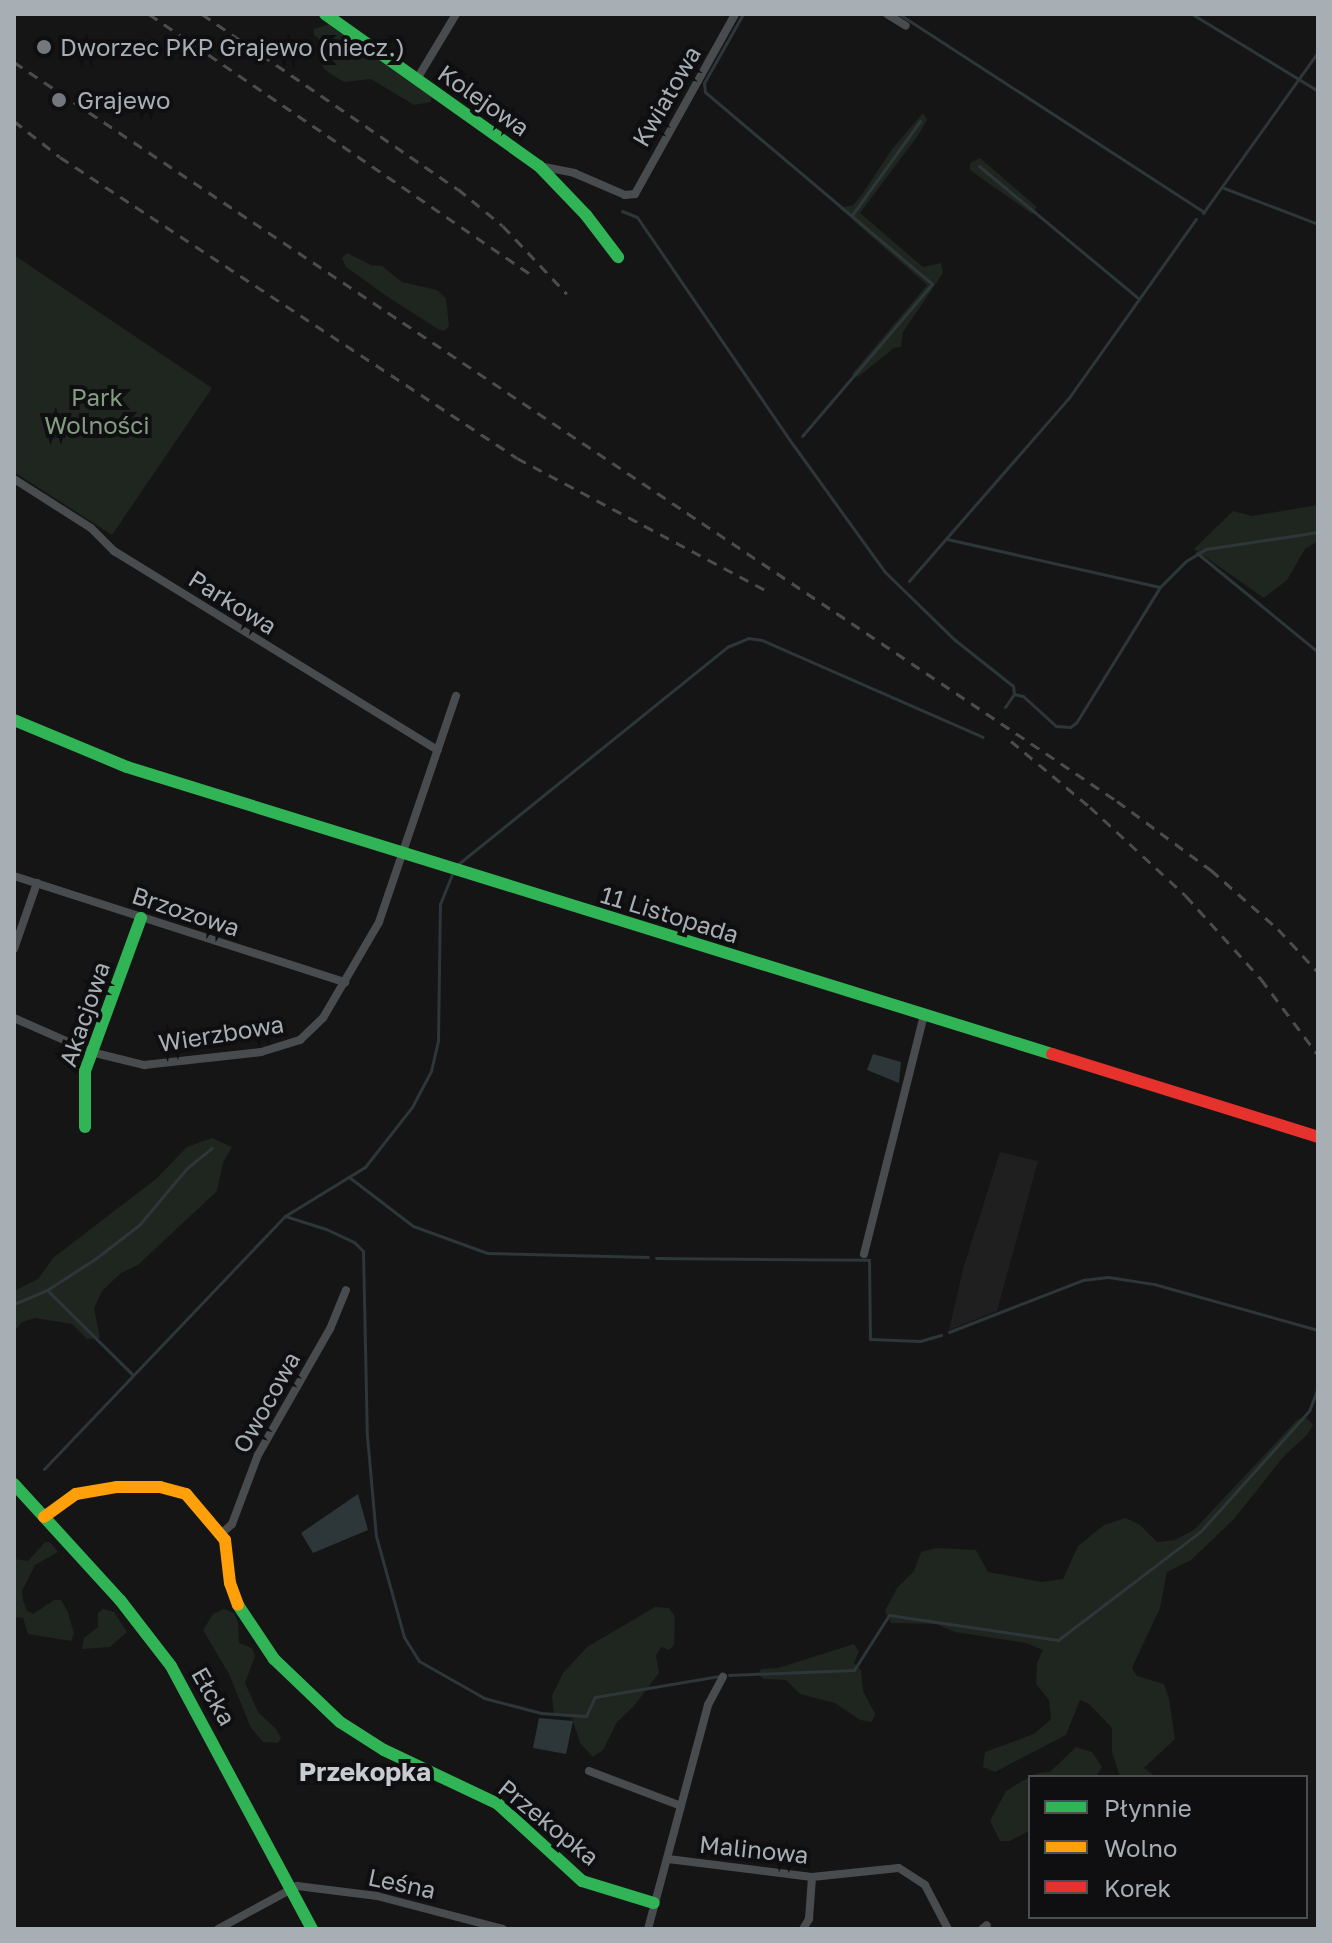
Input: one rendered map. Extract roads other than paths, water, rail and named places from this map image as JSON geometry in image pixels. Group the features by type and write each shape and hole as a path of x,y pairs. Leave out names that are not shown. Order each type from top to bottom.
{"street":[{"name":"Kolejowa","path":"325,14 539,166 586,215 618,257"},
{"path":"417,79 456,14"},
{"name":"Kwiatowa","path":"630,196 735,14"},
{"path":"887,14 906,26"},
{"name":"Kolejowa","path":"539,166 574,173 630,196"},
{"name":"Parkowa","path":"14,479 91,528 114,551 438,750"},
{"name":"Wierzbowa","path":"14,1018 91,1052 144,1065 284,1048 314,1029 379,922 456,696"},
{"name":"11 Listopada","path":"14,720 127,767 1318,1137"},
{"name":"Brzozowa","path":"14,876 345,982"},
{"path":"14,949 37,883"},
{"name":"Akacjowa","path":"85,1127 83,1086 91,1052 141,918"},
{"path":"864,1254 924,1016"},
{"name":"Owocowa","path":"222,1533 232,1524 258,1455 330,1329 346,1290"},
{"name":"Ełcka","path":"14,1484 120,1600 176,1673 312,1929"},
{"path":"44,1517 76,1494 117,1487 151,1487 186,1494 222,1533"},
{"name":"Przekopka","path":"222,1533 229,1553 230,1583 238,1606 274,1659 340,1722 384,1750 498,1804 582,1881 654,1903"},
{"path":"648,1929 708,1705 723,1677"},
{"path":"589,1771 681,1806"},
{"name":"Malinowa","path":"668,1859 812,1877 882,1867 899,1868 925,1885 948,1929"},
{"path":"803,1929 809,1919 812,1877"},
{"path":"218,1929 290,1888"},
{"name":"Leśna","path":"290,1888 377,1896 503,1929"}],"waterway":[{"path":"743,14 704,83 705,92 932,284 802,436"},
{"path":"899,14 1204,212"},
{"path":"1192,14 1318,91"},
{"path":"1203,213 1318,52"},
{"path":"852,215 920,121"},
{"path":"979,166 1139,299"},
{"path":"1224,188 1318,224"},
{"path":"622,211 637,217 794,446 885,572 955,640 1013,686 1014,694 1023,696 1056,726 1070,727 1076,723 1160,587 1186,561 1206,549 1318,532"},
{"path":"909,581 1068,399 1196,219"},
{"path":"947,539 1160,587"},
{"path":"1197,553 1318,652"},
{"path":"457,865 727,647 748,638 762,640 983,737"},
{"path":"1005,707 1014,694"},
{"path":"44,1469 285,1216 365,1167 412,1107 431,1071 438,1041 440,904 452,875"},
{"path":"14,1304 47,1290 139,1225 187,1168 212,1148"},
{"path":"349,1177 413,1226 487,1253 648,1257"},
{"path":"285,1216 326,1229 354,1242 363,1251 367,1436 376,1536 404,1637 419,1661 484,1698 541,1713 586,1716 595,1697 719,1676"},
{"path":"656,1258 869,1260 870,1339 920,1341 941,1335"},
{"path":"949,1332 1083,1280 1108,1277 1154,1284 1318,1330"},
{"path":"47,1290 132,1374"},
{"path":"729,1675 854,1670 889,1615 1058,1640 1200,1532 1309,1411 1318,1388"}],"railway":[{"path":"149,14 534,277"},
{"path":"202,14 458,189 503,226 567,294"},
{"path":"14,62 1117,801 1211,870 1278,929 1318,972"},
{"path":"14,121 60,157 517,458 765,590"},
{"path":"1011,741 1090,807 1186,896 1261,979 1318,1055"}],"place":[{"name":"Dworzec PKP Grajewo (niecz.)","path":"44,47"},
{"name":"Grajewo","path":"59,100"}],"district":[{"name":"Przekopka","path":"365,1772"}],"park label":[{"name":"Park Wolności","path":"97,411"}]}
